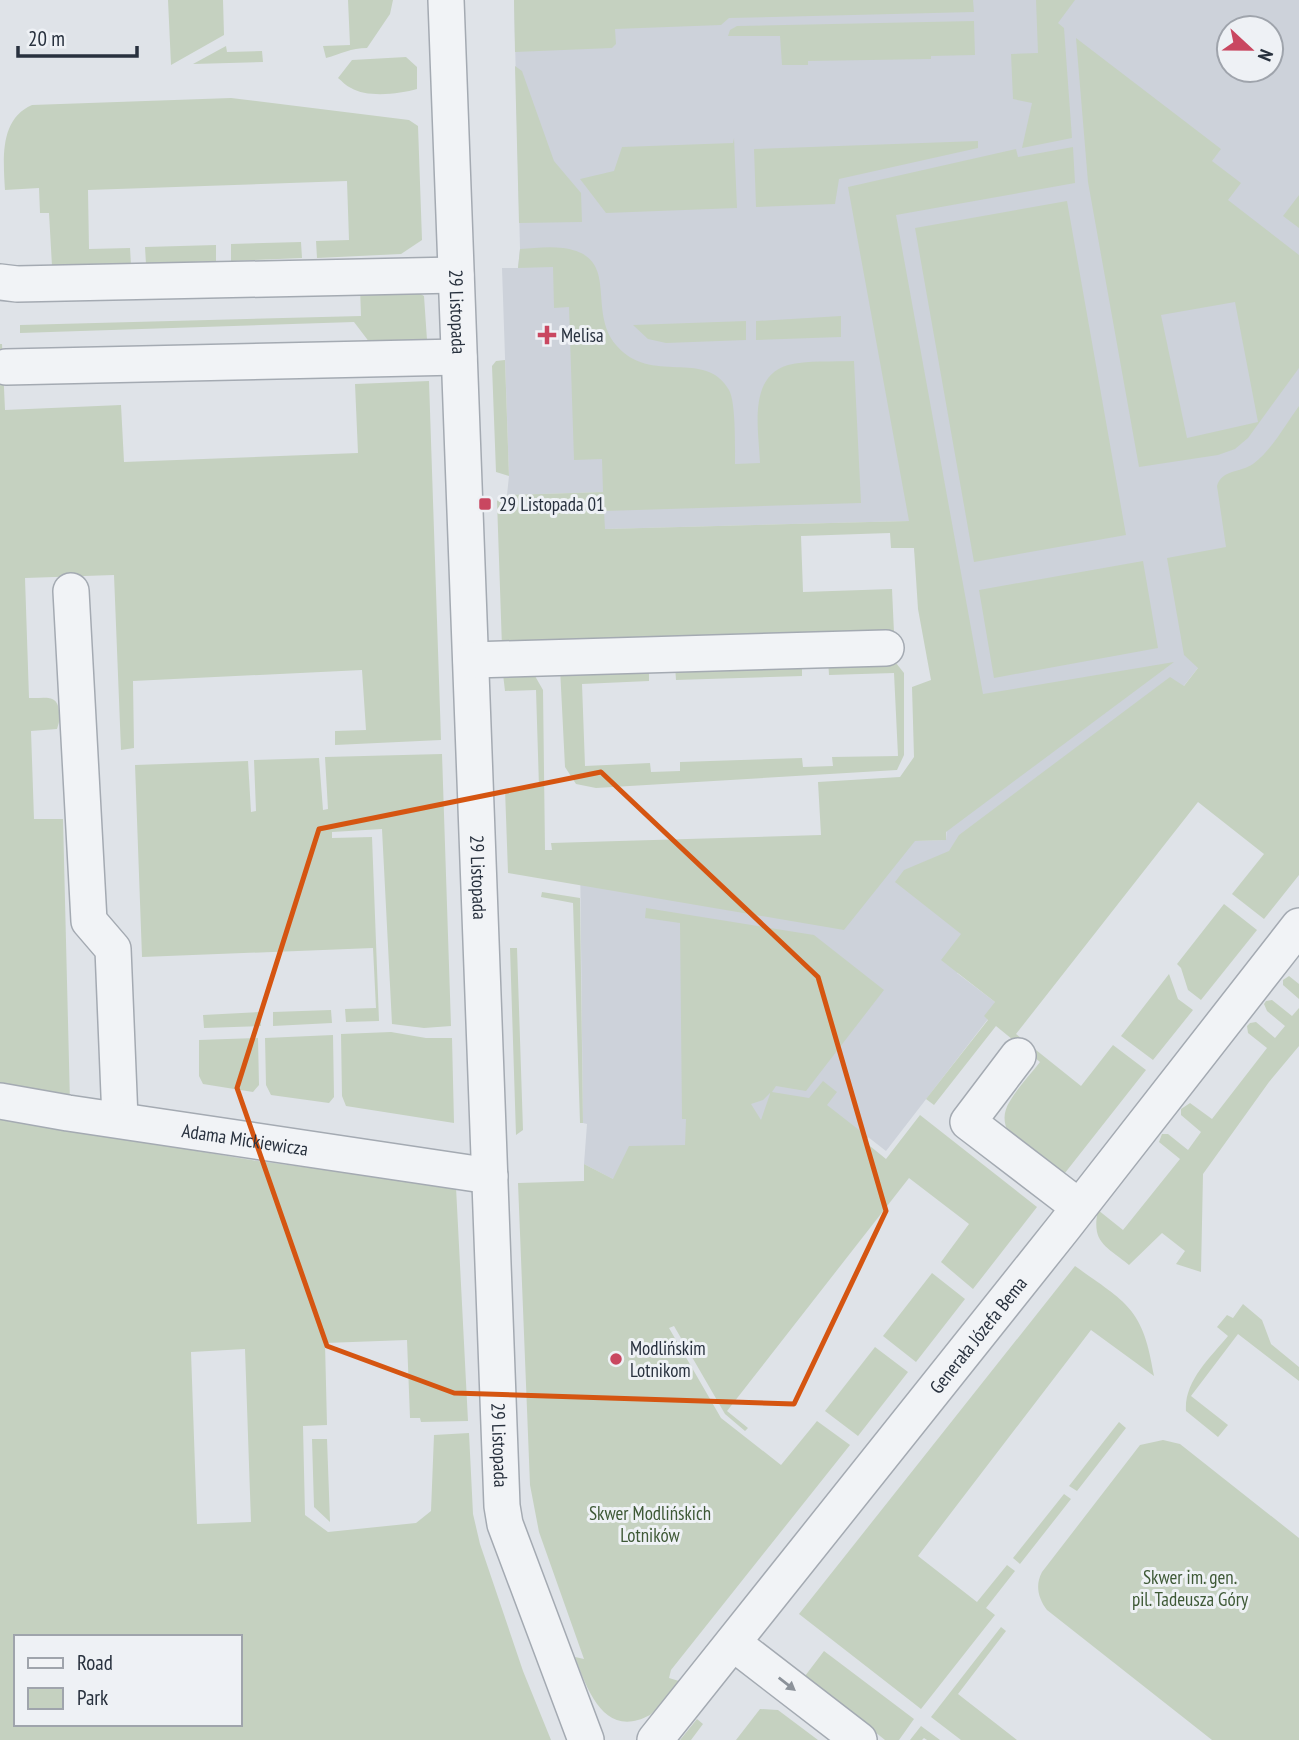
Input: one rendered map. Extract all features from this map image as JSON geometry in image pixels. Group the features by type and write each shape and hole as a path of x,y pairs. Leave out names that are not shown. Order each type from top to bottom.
{"street":[{"name":"29 Listopada","path":"446,0 502,1506 510,1537 586,1740"},
{"path":"0,282 17,284 456,275"},
{"path":"6,367 459,357"},
{"path":"71,592 89,921 113,949 120,1119"},
{"path":"471,660 886,648"},
{"name":"Generała Józefa Bema","path":"655,1740 1299,926"},
{"path":"1018,1056 968,1122 1079,1207"},
{"name":"Adama Mickiewicza","path":"0,1101 490,1176"},
{"path":"733,1643 859,1740"}],"highlighted area":[{"path":"601,772 818,977 886,1211 794,1404 454,1393 327,1346 237,1088 319,829"}],"shaded area":[{"path":"514,0 1299,0 1299,540 957,973 995,1002 988,1019 886,1151 868,1137 772,1262 584,1164 587,1124 583,1123 580,850 946,840 952,755 909,521 604,529 602,492 507,495 509,476 502,268 518,268 520,249"}],"green space":[{"path":"168,0 223,0 224,35 171,65"},
{"path":"348,0 393,0 390,14 367,48 326,58 323,46 350,45"},
{"path":"514,0 973,0 974,12 729,18 721,25 615,29 616,44 612,48 515,52"},
{"path":"1036,0 1075,0 1058,23 1064,28 1072,138 1022,148 1032,103 1013,99 1011,54 1038,53"},
{"path":"974,21 975,55 931,56 931,59 808,61 808,65 782,65 780,36 728,36 730,30 737,26"},
{"path":"1076,38 1221,149 1212,161 1241,183 1228,200 1299,255 1299,368 1248,438 1235,449 1218,455 1139,467 1088,182","holes":["1235,302 1258,422 1187,438 1161,315"]},
{"path":"226,46 227,52 262,51 263,62 193,64"},
{"path":"406,57 417,67 417,89 393,94 366,93 349,87 338,78 352,60"},
{"path":"515,66 522,71 554,161 581,193 582,222 519,223"},
{"path":"231,98 409,120 418,126 422,240 401,254 317,258 316,241 349,240 347,181 88,190 89,249 130,248 131,265 52,266 49,213 40,213 39,188 5,190 6,140 9,129 22,111 32,105"},
{"path":"734,138 737,208 606,213 580,179 614,171 622,147 733,143"},
{"path":"978,141 978,148 839,179 835,204 756,207 754,149"},
{"path":"1073,147 1075,183 896,215 983,694 1174,662 946,832 946,840 915,841 844,930 508,873 505,789 539,787 536,690 505,691 503,674 531,669 543,690 545,850 552,850 551,843 821,835 818,782 900,777 914,757 912,687 931,680 918,609 914,548 891,548 890,533 801,536 803,592 892,589 894,633 502,647 497,501 507,495 603,492 602,459 574,460 569,307 554,308 553,267 518,268 520,249 563,248 581,253 592,261 598,273 603,316 608,331 616,345 630,357 661,366 706,371 719,378 729,390 733,404 735,464 760,463 758,407 766,381 775,371 795,363 854,361 861,503 604,511 605,529 909,521 848,187 1016,149 1018,157"},
{"path":"1299,195 1299,228 1283,216"},
{"path":"1067,201 1126,535 974,562 915,228"},
{"path":"301,242 302,258 231,261 231,244"},
{"path":"216,245 216,261 146,264 145,247"},
{"path":"360,287 414,290 424,296 427,340 370,343 354,322 20,333 20,325 361,316"},
{"path":"841,316 841,337 756,340 756,321"},
{"path":"746,321 746,340 666,343 648,339 633,325"},
{"path":"0,344 5,410 121,405 124,462 358,453 355,384 429,381 441,740 335,745 335,731 366,730 362,670 133,681 134,748 121,750 114,575 25,578 29,698 53,699 59,714 57,729 31,731 34,819 63,819 70,1103 0,1092"},
{"path":"505,360 509,476 496,472 492,366 496,361"},
{"path":"1299,406 1299,875 1264,919 1232,894 1264,854 1198,802 1016,1034 1081,1086 1113,1045 1146,1070 1061,1178 1019,1146 1005,1125 1005,1113 1010,1101 1040,1062 996,1026 934,1105 926,1099 988,1020 984,1016 995,1002 941,960 961,934 895,882 904,870 949,851 959,835 1170,677 1184,686 1198,668 1184,655 1167,558 1226,547 1217,486 1219,481 1227,474 1248,467 1260,458"},
{"path":"1143,561 1158,648 994,678 979,590"},
{"path":"883,658 896,663 904,673 904,755 897,770 596,788 576,784 565,767 560,668 649,666 649,681 582,684 585,766 650,763 651,772 680,771 680,762 802,758 803,767 833,766 832,757 898,756 894,673 829,675 828,659"},
{"path":"802,662 802,676 676,680 675,666"},
{"path":"442,754 451,1026 424,1028 392,1024 382,829 332,832 332,838 372,837 379,1021 346,1022 345,1009 376,1008 373,948 142,957 135,765 248,761 251,812 256,811 254,760 319,758 323,810 328,809 325,757"},
{"path":"542,892 580,898 583,1123 580,1123 573,903 541,897"},
{"path":"1224,904 1257,930 1201,1000 1188,990 1181,968 1177,964"},
{"name":"Skwer Modlińskich Lotników","path":"646,908 814,935 884,990 806,1091 776,1086 772,1092 809,1098 823,1081 837,1092 827,1105 868,1137 865,1142 886,1159 920,1115 1037,1207 973,1289 941,1262 969,1224 909,1178 727,1411 748,1428 745,1431 725,1414 674,1326 669,1328 721,1418 781,1465 817,1421 850,1445 671,1670 669,1678 679,1681 662,1703 650,1715 634,1721 621,1721 609,1716 600,1707 585,1683 575,1657 584,1659 539,1532 530,1485 518,1183 584,1181 584,1164 613,1179 629,1146 685,1145 686,1119 682,1119 680,923 645,918","holes":["770,1093 761,1120 751,1104 763,1100"]},
{"path":"510,948 517,948 523,1130 516,1135"},
{"path":"1169,974 1178,999 1193,1010 1153,1060 1121,1036"},
{"path":"1289,976 1299,984 1299,999 1283,985 1283,980"},
{"path":"1272,1000 1292,1016 1299,1008 1299,1046 1269,1082 1203,1174 1201,1272 1176,1264 1185,1251 1162,1233 1129,1265 1102,1243 1097,1230 1098,1210 1123,1230 1180,1159 1159,1142 1162,1134 1168,1134 1188,1150 1201,1132 1181,1115 1181,1109 1190,1103 1212,1119 1267,1048 1248,1033 1247,1026 1256,1022 1275,1038 1285,1026 1267,1011 1264,1004"},
{"path":"331,1010 332,1023 273,1026 273,1012"},
{"path":"260,1012 261,1026 204,1028 203,1015"},
{"path":"391,1032 426,1038 452,1038 454,1123 346,1106 342,1096 341,1034"},
{"path":"333,1035 334,1097 329,1103 271,1095 266,1085 265,1038"},
{"path":"258,1038 259,1085 253,1092 203,1084 199,1076 199,1040"},
{"path":"0,1118 258,1161 456,1187 468,1421 421,1422 420,1418 410,1418 407,1340 325,1343 327,1425 303,1426 305,1515 328,1532 416,1523 431,1511 434,1435 469,1433 473,1514 480,1544 523,1671 551,1740 0,1740","holes":["245,1349 251,1522 197,1524 191,1352"]},
{"path":"1075,1266 1120,1300 1138,1321 1150,1353 1154,1376 1091,1330 918,1556 977,1602 1007,1565 1015,1571 986,1608 995,1615 921,1709 799,1614"},
{"path":"932,1273 965,1299 916,1362 883,1336"},
{"path":"1243,1304 1262,1320 1271,1344 1299,1367 1299,1381 1238,1334 1191,1396 1228,1425 1218,1437 1186,1411 1186,1400 1194,1380 1228,1336 1217,1327 1227,1315 1233,1318"},
{"path":"875,1347 908,1372 858,1436 825,1411"},
{"path":"1119,1422 1126,1428 1077,1491 1069,1486"},
{"path":"312,1439 327,1439 330,1522 314,1507"},
{"name":"Skwer im. gen. pil. Tadeusza Góry","path":"1163,1440 1180,1444 1299,1538 1299,1740 1212,1740 1047,1610 1041,1601 1038,1587 1042,1572 1140,1445"},
{"path":"1064,1494 1071,1499 1020,1564 1013,1558"},
{"path":"1001,1627 1006,1631 958,1694 1017,1740 961,1740 931,1717"},
{"path":"824,1651 914,1719 899,1740 885,1740 805,1676"},
{"path":"760,1709 778,1710 818,1740 736,1740"},
{"path":"697,1719 703,1724 691,1740 680,1740"},
{"path":"921,1726 940,1740 910,1740"}],"place":[{"name":"Melisa","path":"547,335"},
{"name":"29 Listopada 01","path":"485,504"},
{"name":"Modlińskim Lotnikom","path":"616,1359"}]}
